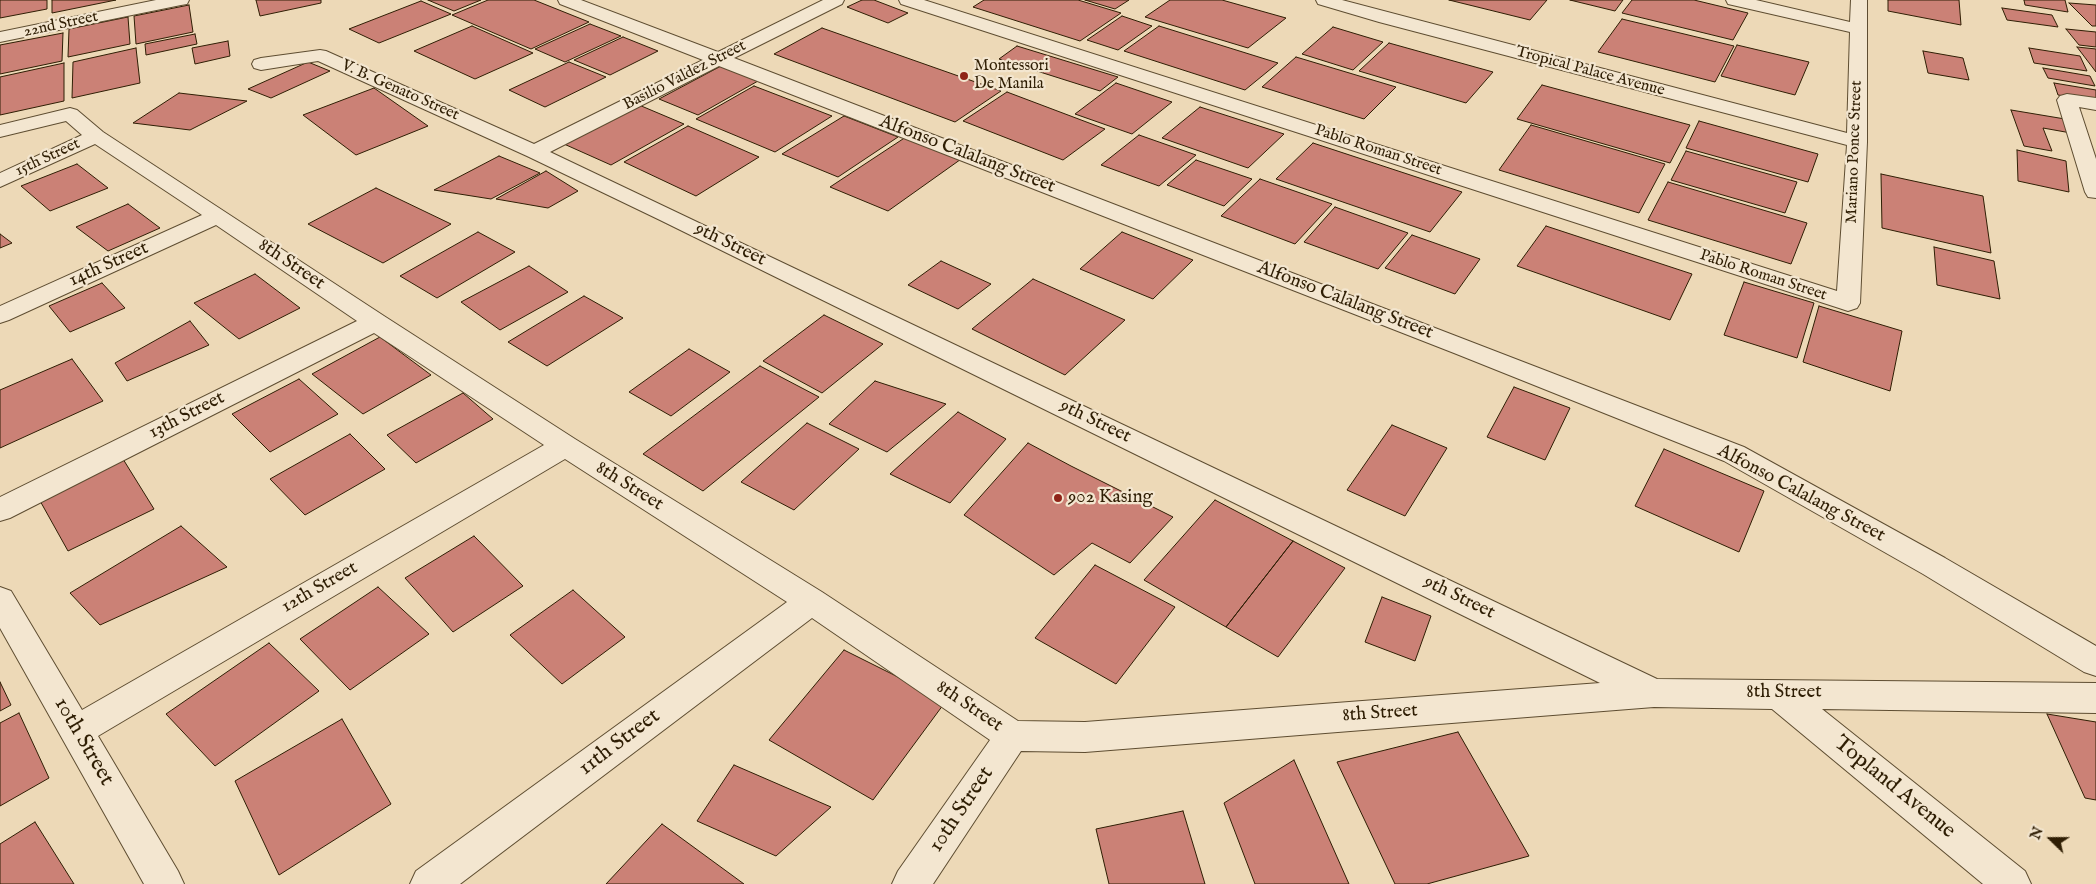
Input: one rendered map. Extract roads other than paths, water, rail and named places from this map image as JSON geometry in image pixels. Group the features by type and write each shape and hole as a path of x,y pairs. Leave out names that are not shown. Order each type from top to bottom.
{"street":[{"name":"22nd Street","path":"0,37 181,0"},
{"name":"Alfonso Calalang Street","path":"566,0 1454,343 1734,454 1934,566 2096,662"},
{"name":"Basilio Valdez Street","path":"534,152 836,0"},
{"name":"Pablo Roman Street","path":"907,0 1848,303"},
{"name":"Tropical Palace Avenue","path":"1324,0 1385,18 1857,142"},
{"path":"1734,0 1858,29"},
{"name":"Mariano Ponce Street","path":"1848,303 1857,142 1859,0"},
{"name":"V. B. Genato Street","path":"261,64 320,55 534,152"},
{"path":"2096,104 2067,100 2096,192"},
{"name":"8th Street","path":"0,131 70,114 96,136 375,322 565,446 811,601 1012,736 1085,737 1654,693 2096,698"},
{"name":"15th Street","path":"0,180 96,136"},
{"name":"9th Street","path":"534,152 1654,693"},
{"name":"14th Street","path":"0,315 218,216"},
{"name":"13th Street","path":"0,510 375,322"},
{"name":"12th Street","path":"76,730 565,446"},
{"name":"10th Street","path":"0,600 165,884"},
{"name":"11th Street","path":"429,884 811,601"},
{"name":"Topland Avenue","path":"1777,693 2012,884"},
{"name":"10th Street","path":"911,884 1012,736"}],"place":[{"name":"Montessori De Manila","path":"964,76"},
{"name":"902 Kasing","path":"1058,498"}]}
